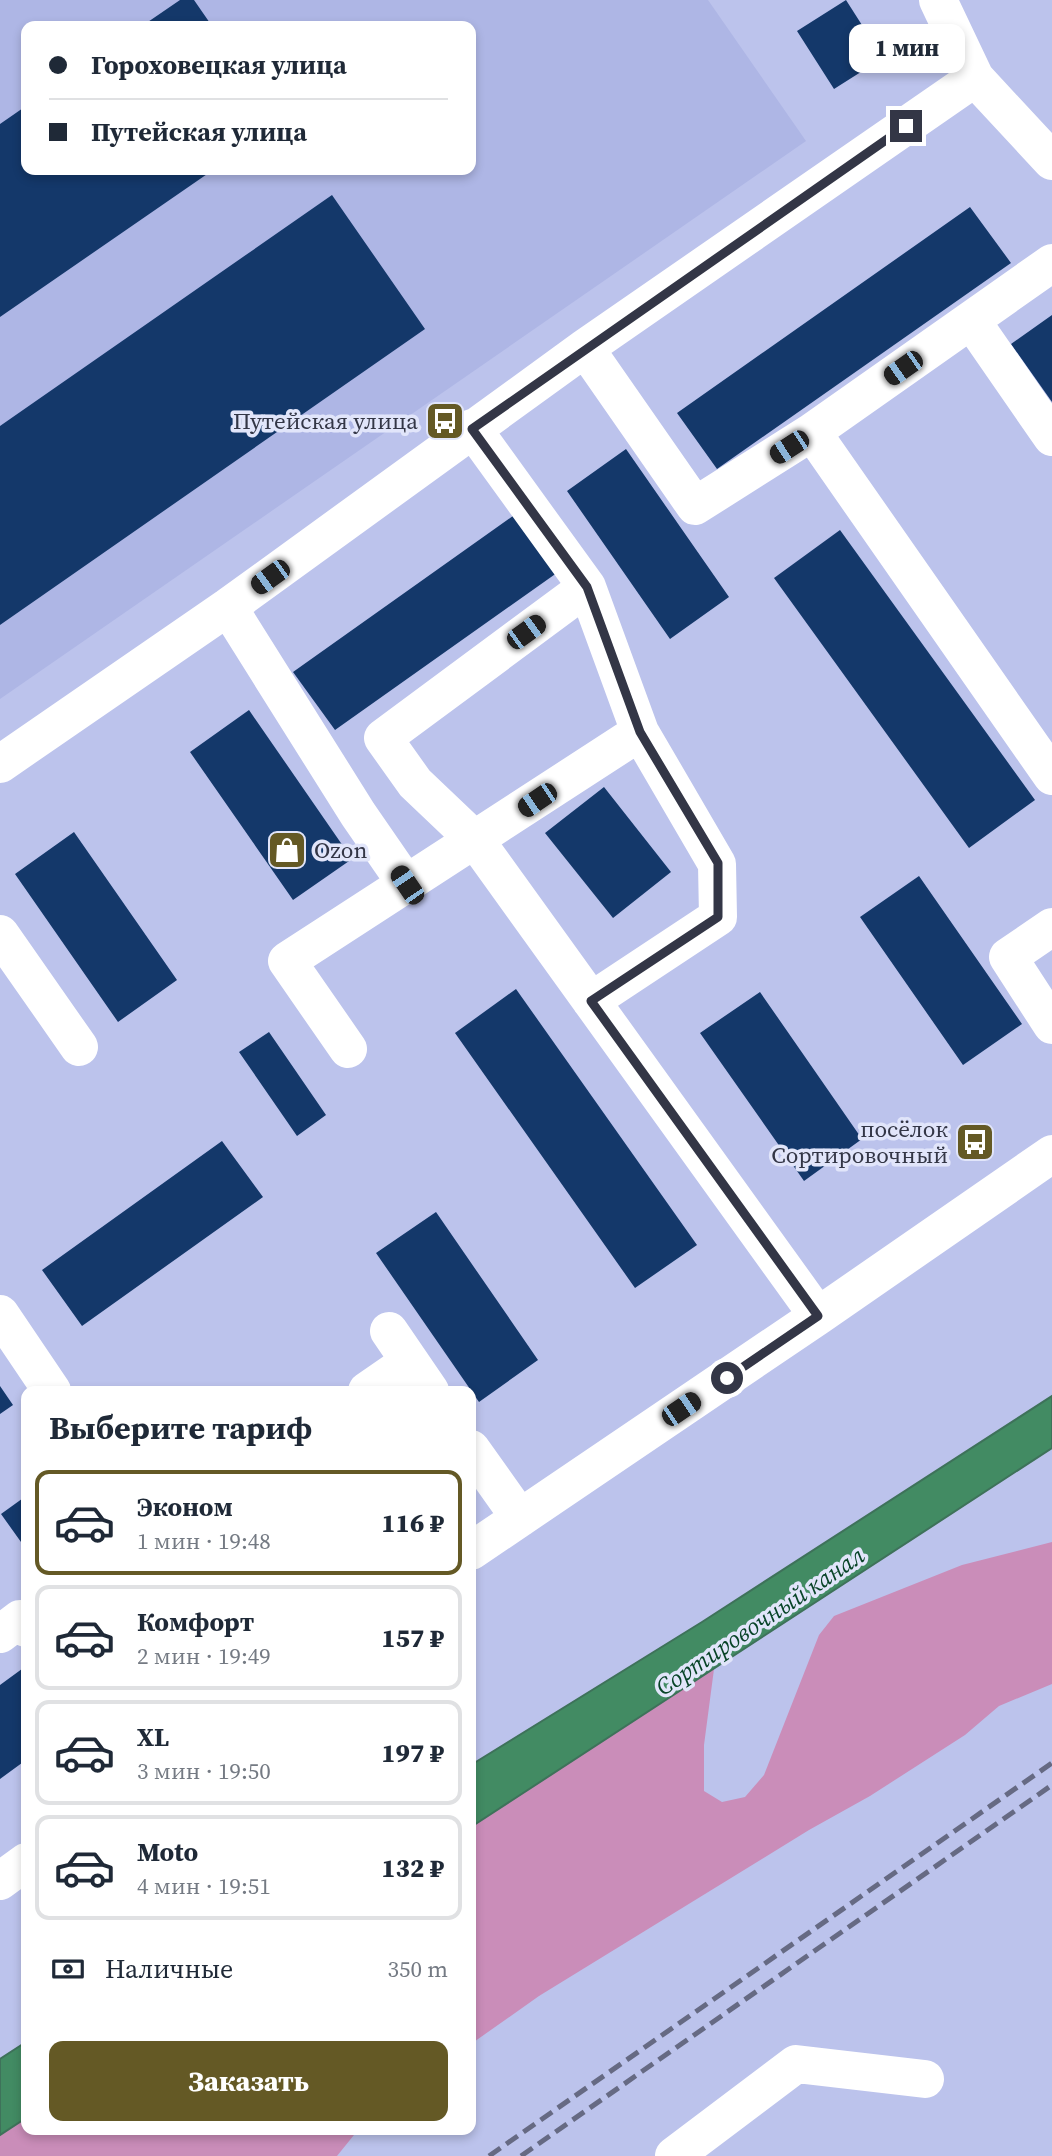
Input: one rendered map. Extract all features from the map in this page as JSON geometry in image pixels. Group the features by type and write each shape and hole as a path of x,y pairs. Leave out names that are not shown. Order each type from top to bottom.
{"street":[{"path":"938,0 975,78 1052,161"},
{"path":"0,764 229,607 585,348 975,78"},
{"path":"585,348 695,506 812,432 1052,262"},
{"path":"971,320 1052,437"},
{"path":"472,429 587,587 640,732 718,863 718,917 591,1001"},
{"path":"812,432 1052,776"},
{"path":"587,587 383,738 415,783 475,841 818,1316"},
{"path":"229,607 358,814 407,885"},
{"path":"348,1049 287,961 640,732"},
{"path":"1052,927 1008,957 1052,1025"},
{"path":"0,934 79,1047"},
{"path":"476,1548 1052,1154"},
{"path":"0,1314 49,1386"},
{"path":"386,1386 419,1377 388,1331"},
{"path":"476,1456 520,1518"},
{"path":"0,1634 21,1620"},
{"path":"0,1881 21,1866"},
{"path":"674,2156 796,2064 925,2079"}],"shaded area":[{"path":"0,0 708,0 806,141 0,699"},
{"path":"1052,1542 1052,1684 999,1706 965,1735 870,1796 809,1830 539,1996 476,2040 476,1824 714,1669 704,1745 704,1791 722,1802 745,1797 764,1775 819,1635 834,1616 962,1565"},
{"path":"21,2121 21,2135 354,2135 337,2156 0,2156 0,2135"}],"water":[{"name":"Сортировочный канал","path":"1052,1396 1052,1448 476,1824 476,1762 702,1622"},
{"path":"21,2045 21,2121 0,2135 0,2059"}],"building":[{"path":"180,0 194,0 209,21 149,21"},
{"path":"846,0 883,58 834,89 797,31"},
{"path":"21,109 21,175 206,175 0,317 0,124"},
{"path":"332,195 425,329 0,625 0,426"},
{"path":"970,207 1011,263 717,469 677,413"},
{"path":"1052,315 1052,402 1011,344"},
{"path":"626,449 729,597 670,639 567,491"},
{"path":"520,511 561,570 335,730 293,672"},
{"path":"840,530 1035,800 969,848 774,578"},
{"path":"249,710 352,859 293,900 190,752"},
{"path":"604,787 671,872 613,918 545,833"},
{"path":"74,832 177,980 118,1022 15,874"},
{"path":"919,876 1022,1024 963,1065 860,917"},
{"path":"516,989 697,1245 635,1288 455,1033"},
{"path":"760,992 862,1139 804,1181 700,1033"},
{"path":"269,1032 326,1115 297,1136 239,1052"},
{"path":"222,1141 263,1197 82,1326 42,1270"},
{"path":"436,1212 538,1360 479,1402 476,1398 476,1386 468,1386 376,1253"},
{"path":"0,1386 13,1405 0,1414"},
{"path":"21,1500 21,1542 1,1514"},
{"path":"21,1670 21,1764 0,1779 0,1685"}],"railway":[{"path":"489,2156 1052,1763"},
{"path":"521,2156 1052,1785"}],"place":[{"name":"Путейская улица","path":"445,421"},
{"name":"Ozon","path":"287,850"},
{"name":"посёлок Сортировочный","path":"975,1142"}],"route":[{"path":"727,1378 818,1316 591,1001 718,917 718,863 640,732 587,587 472,429 906,126"}]}
